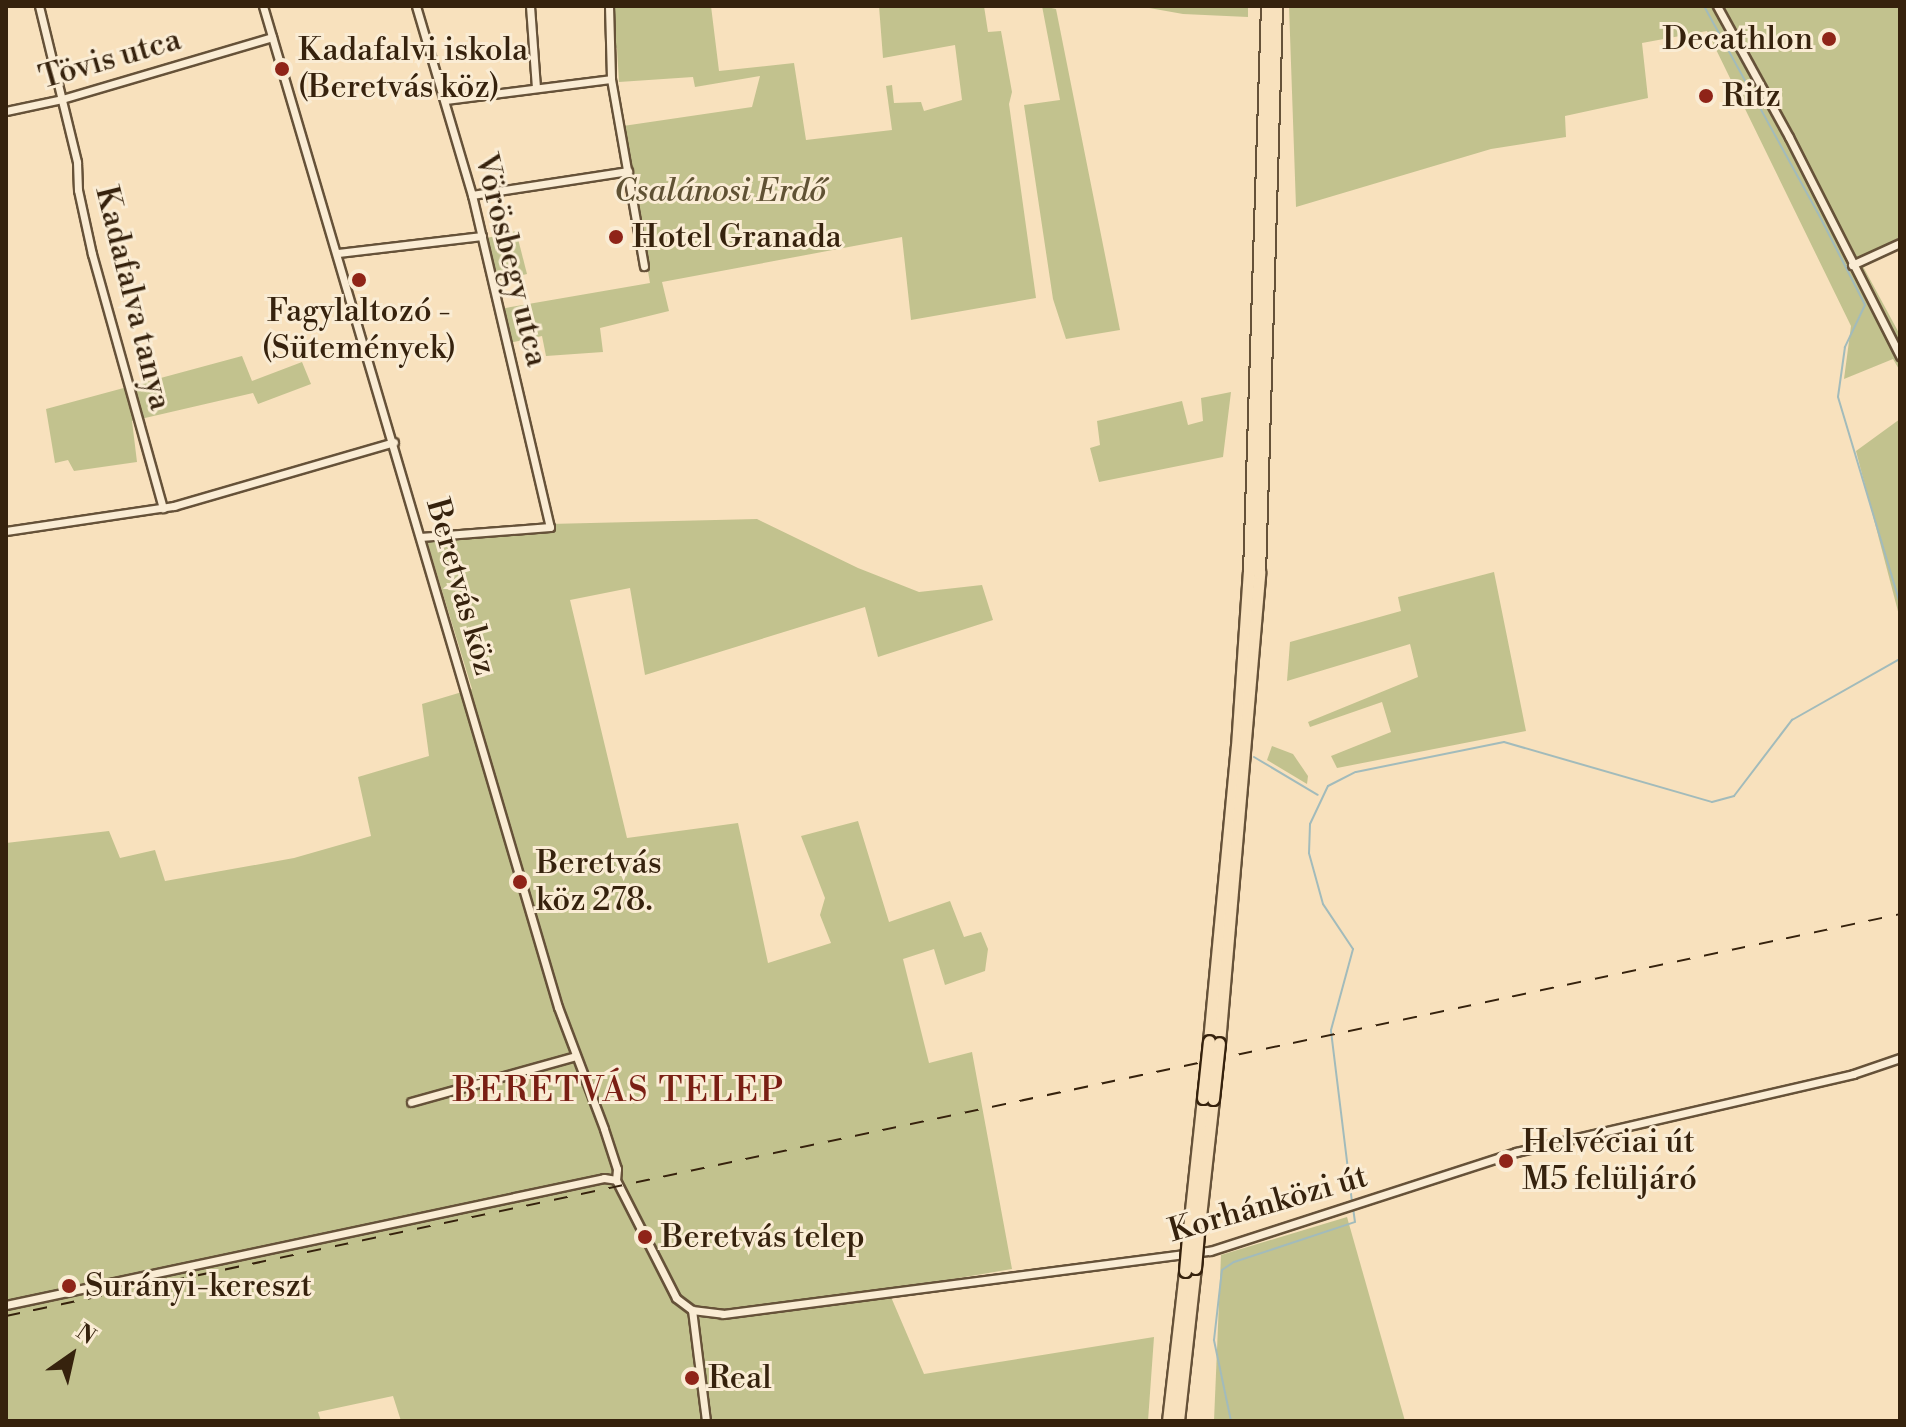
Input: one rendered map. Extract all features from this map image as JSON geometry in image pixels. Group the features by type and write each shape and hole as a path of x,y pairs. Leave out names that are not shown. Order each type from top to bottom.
{"highway":[{"path":"1214,1042 1249,572 1267,6"},
{"path":"1178,1421 1193,1237 1259,573 1276,6"},
{"path":"1168,1421 1190,1270"}],"street":[{"name":"Kadafalva tanya","path":"39,6 77,162 78,190 92,254 163,508"},
{"name":"Beretvás köz","path":"263,6 394,442 558,1007 608,1142 617,1169 616,1180"},
{"name":"Vörösbegy utca","path":"416,6 472,195 550,527 420,537"},
{"path":"530,6 536,88"},
{"path":"609,6 611,79 644,266"},
{"path":"1717,6 1789,137 1900,356"},
{"name":"Tövis utca","path":"6,111 62,99 272,37"},
{"path":"445,100 611,79"},
{"path":"472,195 628,171"},
{"path":"338,253 482,236"},
{"path":"1852,265 1900,243"},
{"path":"6,531 163,508 394,442"},
{"path":"411,1102 576,1056"},
{"name":"Korhánközi út","path":"692,1310 723,1314 1157,1260 1218,1249 1516,1152 1837,1078 1900,1058"},
{"path":"6,1305 604,1178 616,1180 672,1291 692,1310 706,1421"}],"green space":[{"name":"Csalánosi Erdő","path":"612,6 711,6 719,71 794,63 806,140 892,130 886,86 892,85 894,103 921,102 924,111 962,100 955,45 883,58 879,6 984,6 988,32 1001,31 1012,92 1009,104 1036,298 911,320 902,237 662,282 669,311 600,328 603,352 546,356 542,336 509,343 500,309 650,283 623,126 752,107 760,76 695,87 693,77 619,82 617,48 612,45"},
{"path":"1042,6 1056,9 1120,330 1066,339 1053,299 1024,105 1060,100"},
{"path":"1138,6 1248,6 1248,17 1183,14"},
{"path":"1289,6 1900,6 1900,237 1859,259 1900,335 1900,371 1893,359 1844,379 1851,326 1707,31 1642,43 1648,98 1565,116 1566,137 1491,149 1296,207"},
{"path":"516,231 527,274 497,281 487,238"},
{"path":"242,356 252,381 302,362 311,384 258,404 253,393 132,421 137,462 74,471 68,460 55,463 46,409"},
{"path":"1231,392 1223,457 1099,482 1090,448 1100,445 1097,421 1182,401 1188,425 1203,421 1201,398"},
{"path":"1900,419 1900,619 1856,451"},
{"path":"757,519 858,568 919,592 982,585 993,620 878,657 865,607 645,675 630,588 570,600 627,838 738,823 768,963 831,943 820,915 825,898 801,836 858,821 889,922 950,901 964,937 981,932 988,949 985,971 945,985 934,949 903,959 929,1063 972,1052 1012,1269 888,1290 924,1374 1154,1337 1148,1421 401,1421 393,1396 318,1412 321,1421 6,1421 6,843 109,831 120,858 155,850 165,881 294,858 371,836 358,777 429,756 422,704 472,689 425,535 549,524"},
{"path":"1494,572 1526,731 1337,768 1331,756 1391,732 1382,702 1310,727 1308,722 1418,677 1410,644 1287,681 1290,642 1401,611 1398,597"},
{"path":"1272,746 1293,754 1308,776 1307,784 1267,760"},
{"path":"1347,1217 1405,1421 1214,1421 1221,1255"}],"waterway":[{"path":"1704,6 1865,305 1845,347 1838,397 1900,604"},
{"path":"1352,1202 1331,1030 1353,949 1323,904 1309,853 1310,824 1328,786 1356,772 1504,742 1712,802 1734,796 1792,720 1900,659"},
{"path":"1254,757 1318,795"},
{"path":"1231,1421 1214,1340 1222,1270 1234,1262 1355,1222 1353,1208"}],"railway":[{"path":"6,1316 1900,914"}],"place":[{"name":"Decathlon","path":"1829,39"},
{"name":"Kadafalvi iskola (Beretvás köz)","path":"282,69"},
{"name":"Ritz","path":"1706,96"},
{"name":"Hotel Granada","path":"616,237"},
{"name":"Fagylaltozó - (Sütemények)","path":"359,280"},
{"name":"Beretvás köz 278.","path":"520,882"},
{"name":"Helvéciai út M5 felüljáró","path":"1506,1161"},
{"name":"Beretvás telep","path":"645,1237"},
{"name":"Surányi-kereszt","path":"69,1286"},
{"name":"Real","path":"692,1378"}],"district":[{"name":"BERETVÁS TELEP","path":"619,1092"}]}
